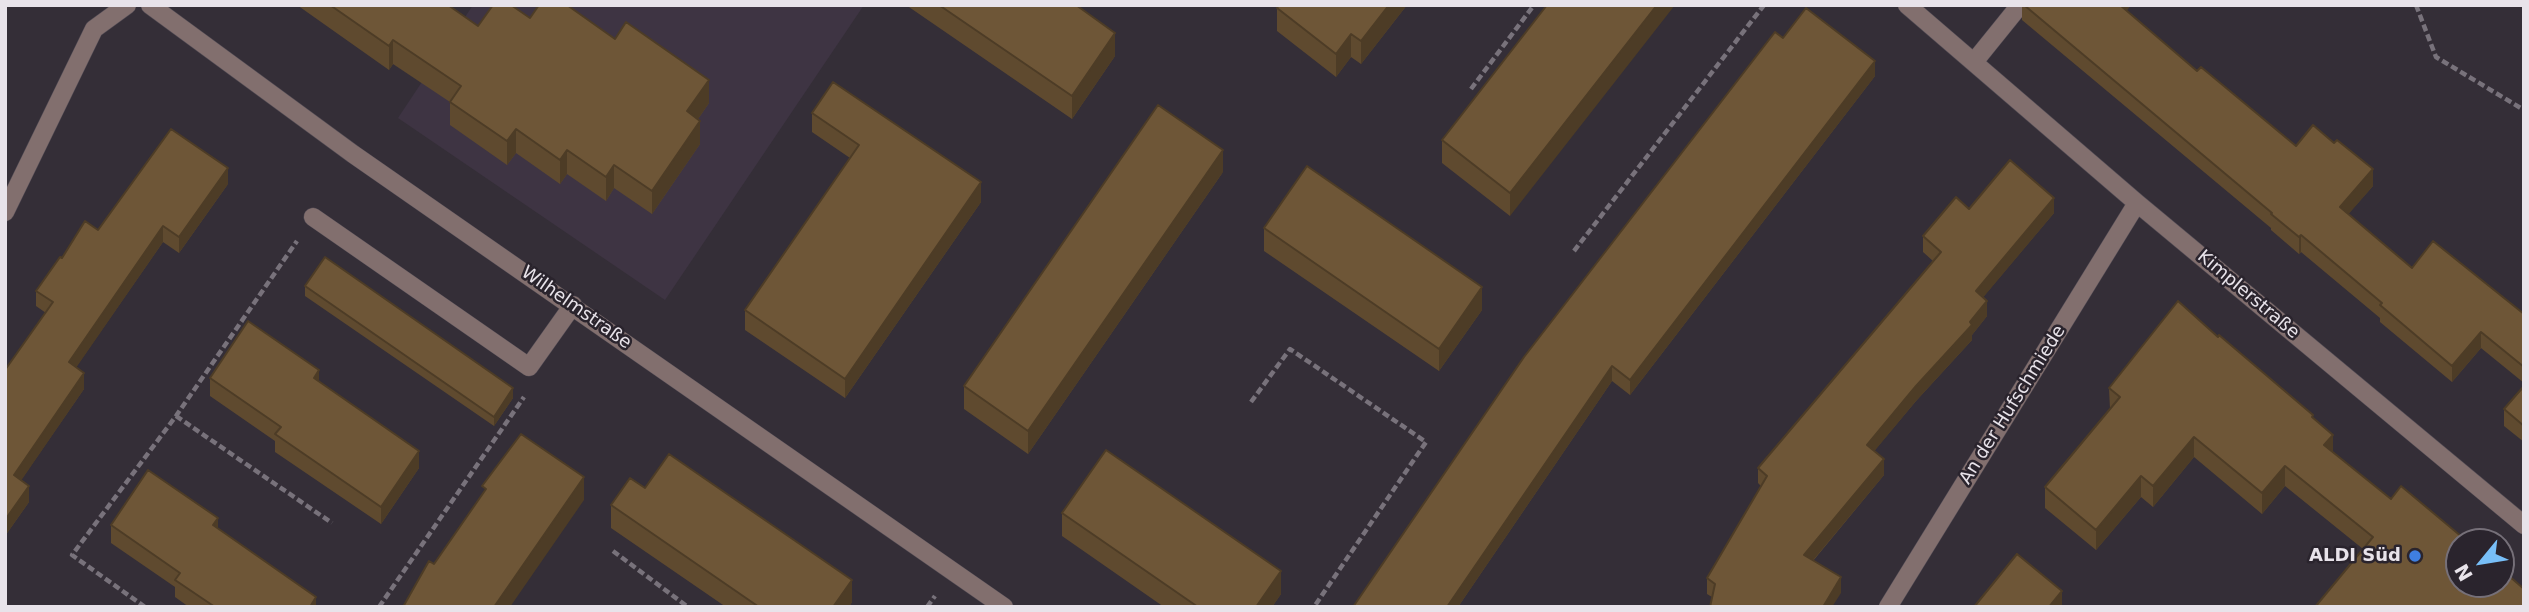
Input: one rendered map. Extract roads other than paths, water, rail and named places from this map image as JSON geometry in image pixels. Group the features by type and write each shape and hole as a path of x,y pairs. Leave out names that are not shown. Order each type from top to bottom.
{"street":[{"path":"5,212 94,29 127,5"},
{"name":"Wilhelmstraße","path":"150,5 353,154 1004,607"},
{"name":"Kimplerstraße","path":"1907,5 2137,203 2524,525"},
{"path":"1974,62 2020,5"},
{"name":"An der Hufschmiede","path":"1888,607 2137,203"},
{"path":"313,217 529,368 573,305"}],"place":[{"name":"ALDI Süd","path":"2415,556"}]}
